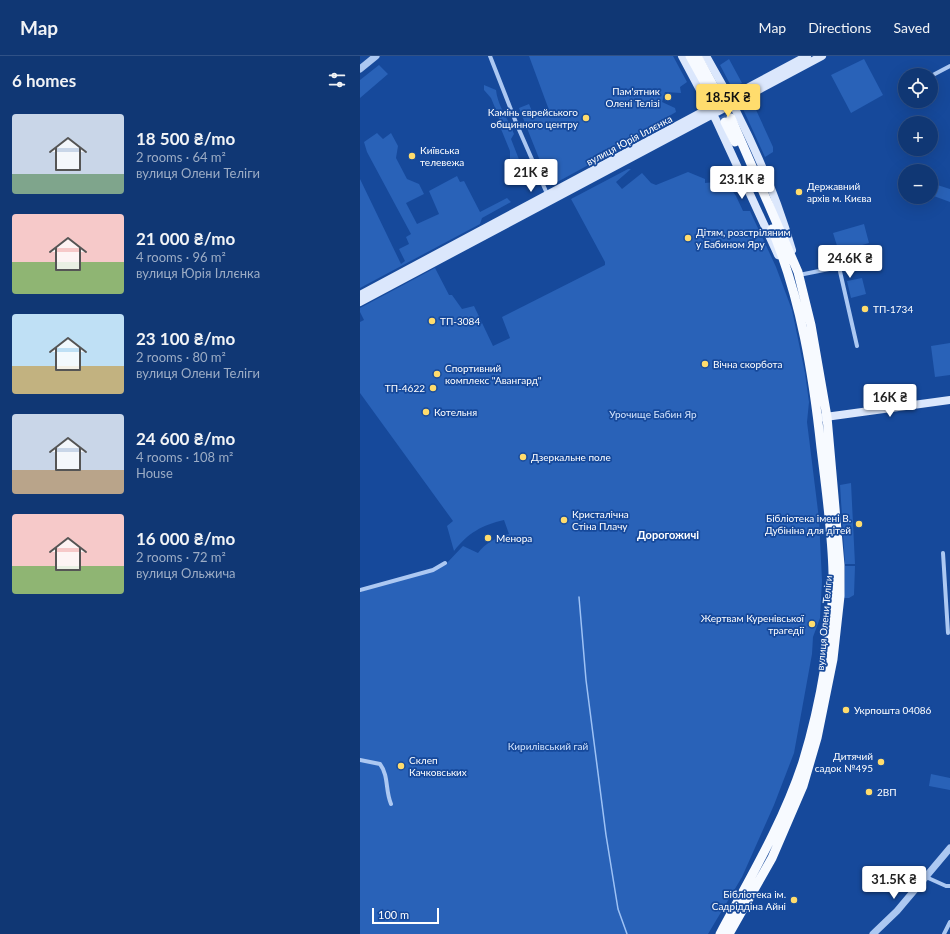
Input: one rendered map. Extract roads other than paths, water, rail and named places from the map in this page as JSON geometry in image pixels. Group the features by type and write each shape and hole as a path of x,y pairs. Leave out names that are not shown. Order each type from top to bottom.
{"main road":[{"name":"вулиця Олени Теліги","path":"682,56 712,112 789,276"},
{"path":"690,56 712,90 697,56"},
{"name":"вулиця Олени Теліги","path":"706,56 731,101 777,205 798,274 811,326 840,565 837,630 829,688 817,738 803,786 772,858 729,934"},
{"path":"731,101 807,56"},
{"path":"731,101 822,56"},
{"name":"вулиця Юрія Іллєнка","path":"360,302 433,260 731,101"},
{"name":"вулиця Олени Теліги","path":"720,934 764,856 803,761 820,687 830,619 833,573 823,418 805,333 780,250 728,120 798,274"},
{"name":"вулиця Юрія Іллєнка","path":"360,295 433,260"},
{"path":"823,418 950,400"}],"street":[{"path":"360,69 376,56"},
{"path":"490,56 517,125 549,198"},
{"path":"938,72 950,66"},
{"path":"798,274 839,267 857,346"},
{"path":"943,553 948,612 948,633"},
{"path":"360,590 433,570 445,563"},
{"path":"360,760 380,764 384,770 387,795 391,804"},
{"path":"873,934 926,878 950,848"},
{"path":"926,878 946,886 950,886"},
{"path":"944,934 950,922"}],"waterway":[{"path":"579,597 586,680 606,835 618,909 627,934"}],"tunnel":[{"path":"715,89 731,118"},
{"path":"710,92 725,122"}],"place":[{"name":"Пам'ятник Олені Телізі","path":"668,97"},
{"name":"Камінь єврейського общинного центру","path":"586,118"},
{"name":"Київська телевежа","path":"412,156"},
{"name":"Державний архів м. Києва","path":"799,192"},
{"name":"Дітям, розстріляним у Бабином Яру","path":"688,238"},
{"name":"ТП-1734","path":"865,309"},
{"name":"ТП-3084","path":"432,321"},
{"name":"Вічна скорбота","path":"705,364"},
{"name":"Спортивний комплекс \"Авангард\"","path":"437,374"},
{"name":"ТП-4622","path":"433,388"},
{"name":"Котельня","path":"426,412"},
{"name":"Дзеркальне поле","path":"523,457"},
{"name":"Кристалічна Стіна Плачу","path":"564,520"},
{"name":"Бібліотека імені В. Дубініна для дітей","path":"859,524"},
{"name":"Менора","path":"488,538"},
{"name":"Жертвам Куренівської трагедії","path":"812,624"},
{"name":"Укрпошта 04086","path":"846,710"},
{"name":"Дитячий садок №495","path":"881,762"},
{"name":"Склеп Качковських","path":"401,766"},
{"name":"2ВП","path":"869,792"},
{"name":"Бібліотека ім. Садріддіна Айні","path":"794,900"}],"district":[{"name":"Дорогожичі","path":"668,535"}],"park label":[{"name":"Урочище Бабин Яр","path":"653,414"},
{"name":"Кирилівський гай","path":"548,746"}]}
